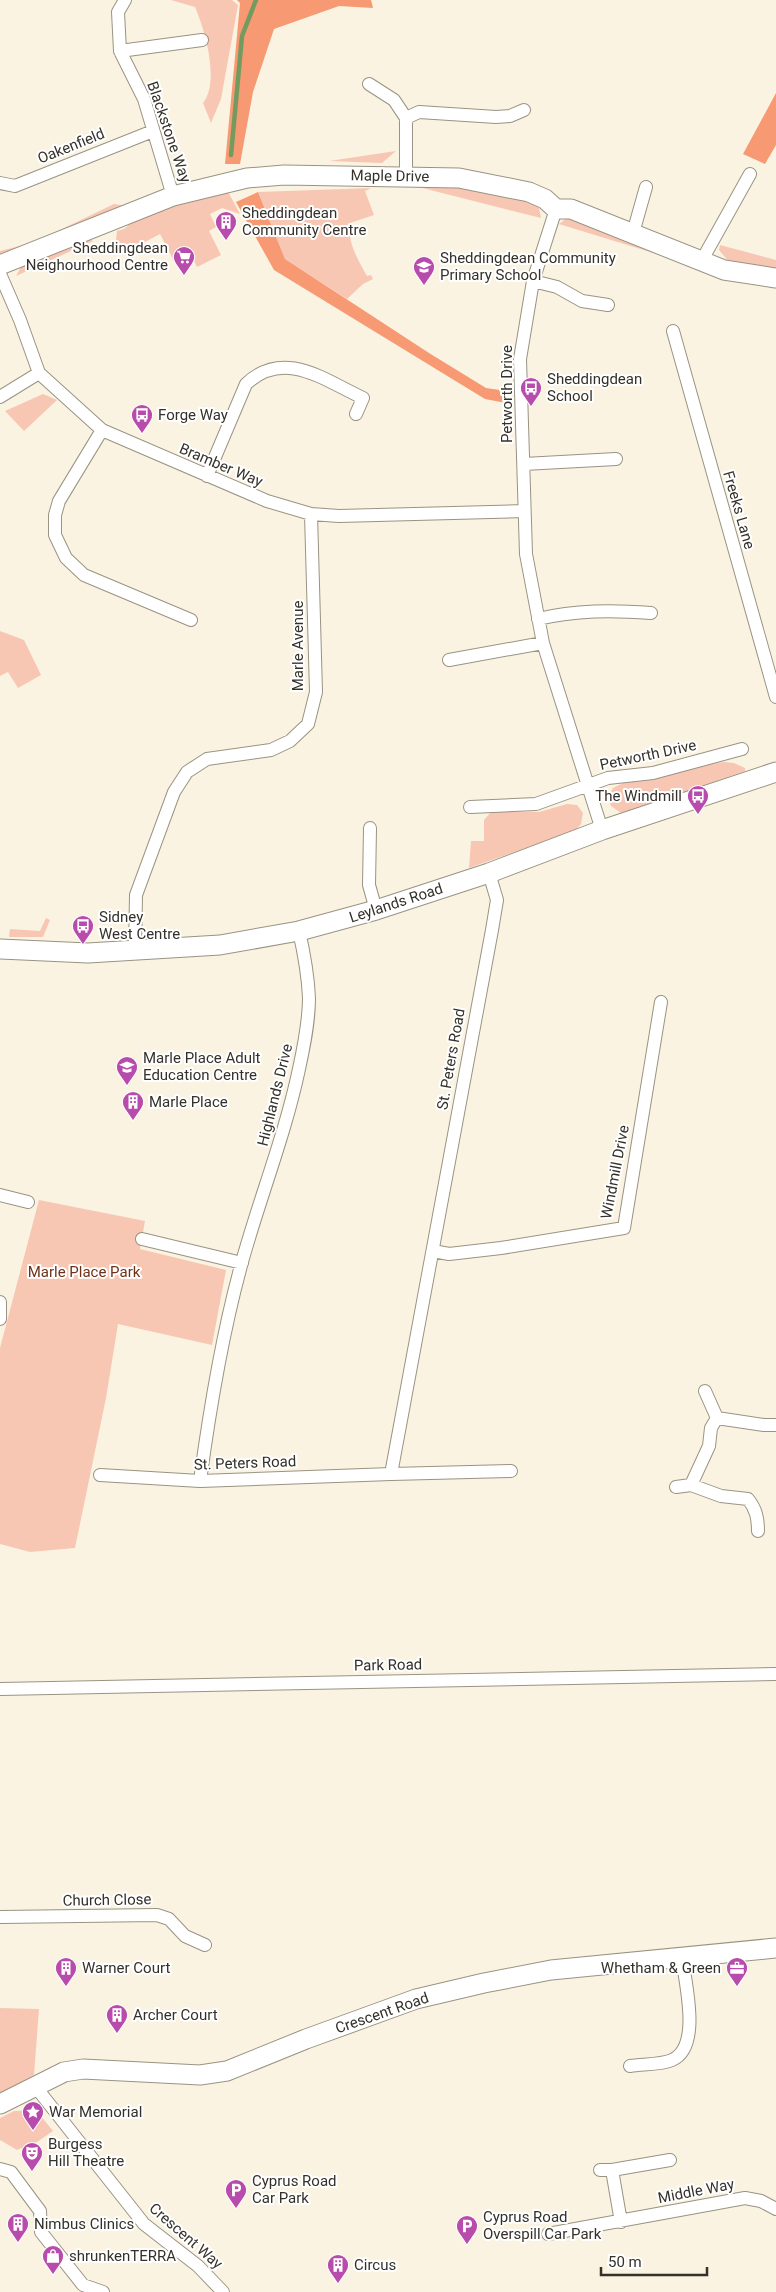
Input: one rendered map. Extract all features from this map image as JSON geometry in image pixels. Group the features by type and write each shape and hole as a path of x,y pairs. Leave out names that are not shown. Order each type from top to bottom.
{"street":[{"name":"Blackstone Way","path":"125,0 118,12 120,51 144,99 173,196"},
{"path":"120,51 202,40"},
{"path":"369,84 394,100 406,118 406,175"},
{"path":"406,118 419,112 510,116 524,110"},
{"name":"Oakenfield","path":"0,183 15,186 153,131"},
{"path":"702,260 750,174"},
{"name":"Maple Drive","path":"0,265 173,196 247,178 284,175 406,175 459,178 529,192 545,200 556,209 571,209 724,270 776,278"},
{"path":"633,233 646,187"},
{"name":"Petworth Drive","path":"556,209 533,281 520,359 526,554 543,643 590,786 602,830"},
{"name":"Bramber Way","path":"0,274 20,320 39,373 102,430 267,502 312,514 339,516 524,511"},
{"path":"533,281 557,287 582,301 608,305"},
{"name":"Freeks Lane","path":"673,331 776,697"},
{"path":"207,476 246,384 258,373 283,366 299,368 363,398 356,414"},
{"path":"0,397 39,373"},
{"path":"102,430 59,501 55,515 55,535 66,558 84,575 190,620"},
{"name":"Petworth Drive","path":"524,464 616,459"},
{"name":"Marle Avenue","path":"135,950 136,895 174,792 187,772 207,759 271,750 290,741 308,724 316,692 312,514"},
{"path":"538,618 561,613 602,609 651,613"},
{"path":"449,660 543,643"},
{"name":"Petworth Drive","path":"470,807 536,804 608,778 653,773 742,749"},
{"name":"Leylands Road","path":"0,950 88,953 220,945 299,931 376,910 489,873 602,830 776,772"},
{"path":"370,828 370,885 376,910"},
{"name":"St. Peters Road","path":"391,1474 497,900 489,873"},
{"name":"Highlands Drive","path":"200,1481 217,1366 242,1263 276,1159 303,1051 309,997 305,959 299,931"},
{"name":"Windmill Drive","path":"433,1251 449,1254 501,1248 624,1228 661,1002"},
{"path":"0,1195 28,1202"},
{"path":"142,1239 242,1263"},
{"path":"0,1302 0,1319"},
{"path":"706,1391 717,1418"},
{"path":"717,1418 764,1426 776,1425"},
{"path":"691,1485 710,1446 711,1428 717,1418"},
{"name":"St. Peters Road","path":"100,1475 200,1481 511,1471"},
{"path":"676,1487 691,1485 721,1496 748,1499 755,1508 758,1519 758,1531"},
{"name":"Park Road","path":"0,1688 776,1674"},
{"name":"Church Close","path":"0,1917 157,1915 169,1918 185,1936 205,1945"},
{"name":"Crescent Road","path":"0,2104 64,2072 83,2069 200,2075 227,2071 314,2036 416,1999 551,1970 776,1948"},
{"path":"630,2066 672,2060 684,2050 690,2028 682,1958"},
{"name":"Crescent Way","path":"35,2086 144,2224 198,2266 222,2291"},
{"path":"620,2222 606,2170 670,2160"},
{"path":"0,2169 10,2172 40,2211 41,2232 83,2288 103,2292"},
{"name":"Middle Way","path":"548,2234 745,2198 761,2201 776,2209"}],"green space":[{"path":"171,0 232,0 238,5 221,99 211,123 203,103 208,94 211,69 203,29 195,7"},
{"path":"396,151 382,163 329,161"},
{"path":"387,179 469,185 531,200 539,208 541,218"},
{"path":"226,188 240,214 222,208 210,214 216,227 209,231 221,255 197,267 191,255 175,263 160,234 145,242 146,245 124,255 121,254 116,240 117,231 124,229 144,212"},
{"path":"371,188 365,191 374,215 350,223 350,237 357,257 367,276 371,275 373,279 363,284 347,299 285,259 258,192"},
{"path":"114,204 129,206 0,257 0,251 35,242"},
{"path":"581,217 673,259 559,224 567,218"},
{"path":"90,239 93,241 16,276 22,265"},
{"path":"720,245 776,260 776,270 730,263 719,250"},
{"path":"43,394 57,400 24,431 5,411"},
{"path":"0,631 24,640 41,675 18,688 8,672 0,676"},
{"path":"724,762 734,763 745,768 745,771 634,810 621,813 611,806 608,797 613,788 623,783 651,780 704,765"},
{"path":"567,804 577,805 583,813 581,824 576,830 469,868 471,841 484,841 484,820 491,812 539,812"},
{"path":"46,918 50,920 43,937 9,937 10,929 40,931"},
{"name":"Marle Place Park","path":"39,1200 145,1221 140,1249 226,1270 212,1345 118,1324 106,1398 75,1548 30,1552 0,1544 0,1348"},
{"path":"0,2008 39,2009 34,2075 0,2094"},
{"path":"36,2110 53,2131 24,2151 21,2148 17,2150 0,2140 0,2118 14,2111"}],"shaded area":[{"path":"237,0 371,0 373,8 339,6 274,29 253,92 240,164 225,164 240,3"},
{"path":"776,93 776,145 765,164 743,154"},
{"path":"258,192 285,259 486,388 507,391 506,403 485,399 274,270 236,202"}],"waterway":[{"path":"231,155 242,36 256,0"}],"place":[{"name":"Sheddingdean Community Centre","path":"226,241"},
{"name":"Sheddingdean Neighourhood Centre","path":"184,276"},
{"name":"Sheddingdean Community Primary School","path":"424,286"},
{"name":"Sheddingdean School","path":"531,407"},
{"name":"Forge Way","path":"142,434"},
{"name":"The Windmill","path":"698,815"},
{"name":"Sidney West Centre","path":"83,945"},
{"name":"Marle Place Adult Education Centre","path":"127,1086"},
{"name":"Marle Place","path":"133,1121"},
{"name":"Warner Court","path":"66,1987"},
{"name":"Whetham & Green","path":"737,1987"},
{"name":"Archer Court","path":"117,2034"},
{"name":"War Memorial","path":"33,2131"},
{"name":"Burgess Hill Theatre","path":"32,2172"},
{"name":"Cyprus Road Car Park","path":"236,2209"},
{"name":"Nimbus Clinics","path":"18,2243"},
{"name":"Cyprus Road Overspill Car Park","path":"467,2245"},
{"name":"shrunkenTERRA","path":"53,2275"},
{"name":"Circus","path":"338,2284"}]}
